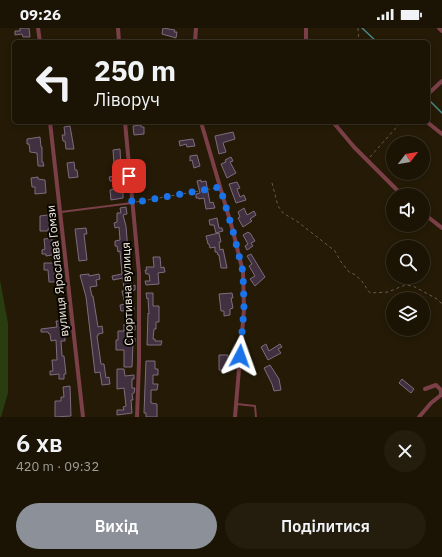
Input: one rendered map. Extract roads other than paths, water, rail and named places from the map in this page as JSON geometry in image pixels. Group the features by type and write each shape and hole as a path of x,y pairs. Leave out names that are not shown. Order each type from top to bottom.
{"street":[{"path":"38,28 40,40"},
{"path":"118,28 119,40"},
{"path":"195,40 196,28"},
{"path":"306,28 306,40"},
{"path":"439,28 442,31"},
{"path":"430,92 442,81"},
{"name":"вулиця Ярослава Гомзи","path":"50,124 83,417"},
{"name":"Спортивна вулиця","path":"125,124 139,273 139,362 137,417"},
{"path":"202,124 233,231 243,272 244,309 235,417"},
{"path":"335,124 366,160 395,188"},
{"path":"430,124 442,134"},
{"path":"430,219 442,228"},
{"path":"419,417 431,403 441,395 441,390 436,385 425,388"}],"lane":[{"path":"61,212 132,203"},
{"path":"236,404 254,406 256,417"}],"waterway":[{"path":"362,28 375,40"},
{"path":"430,101 442,113"}]}
